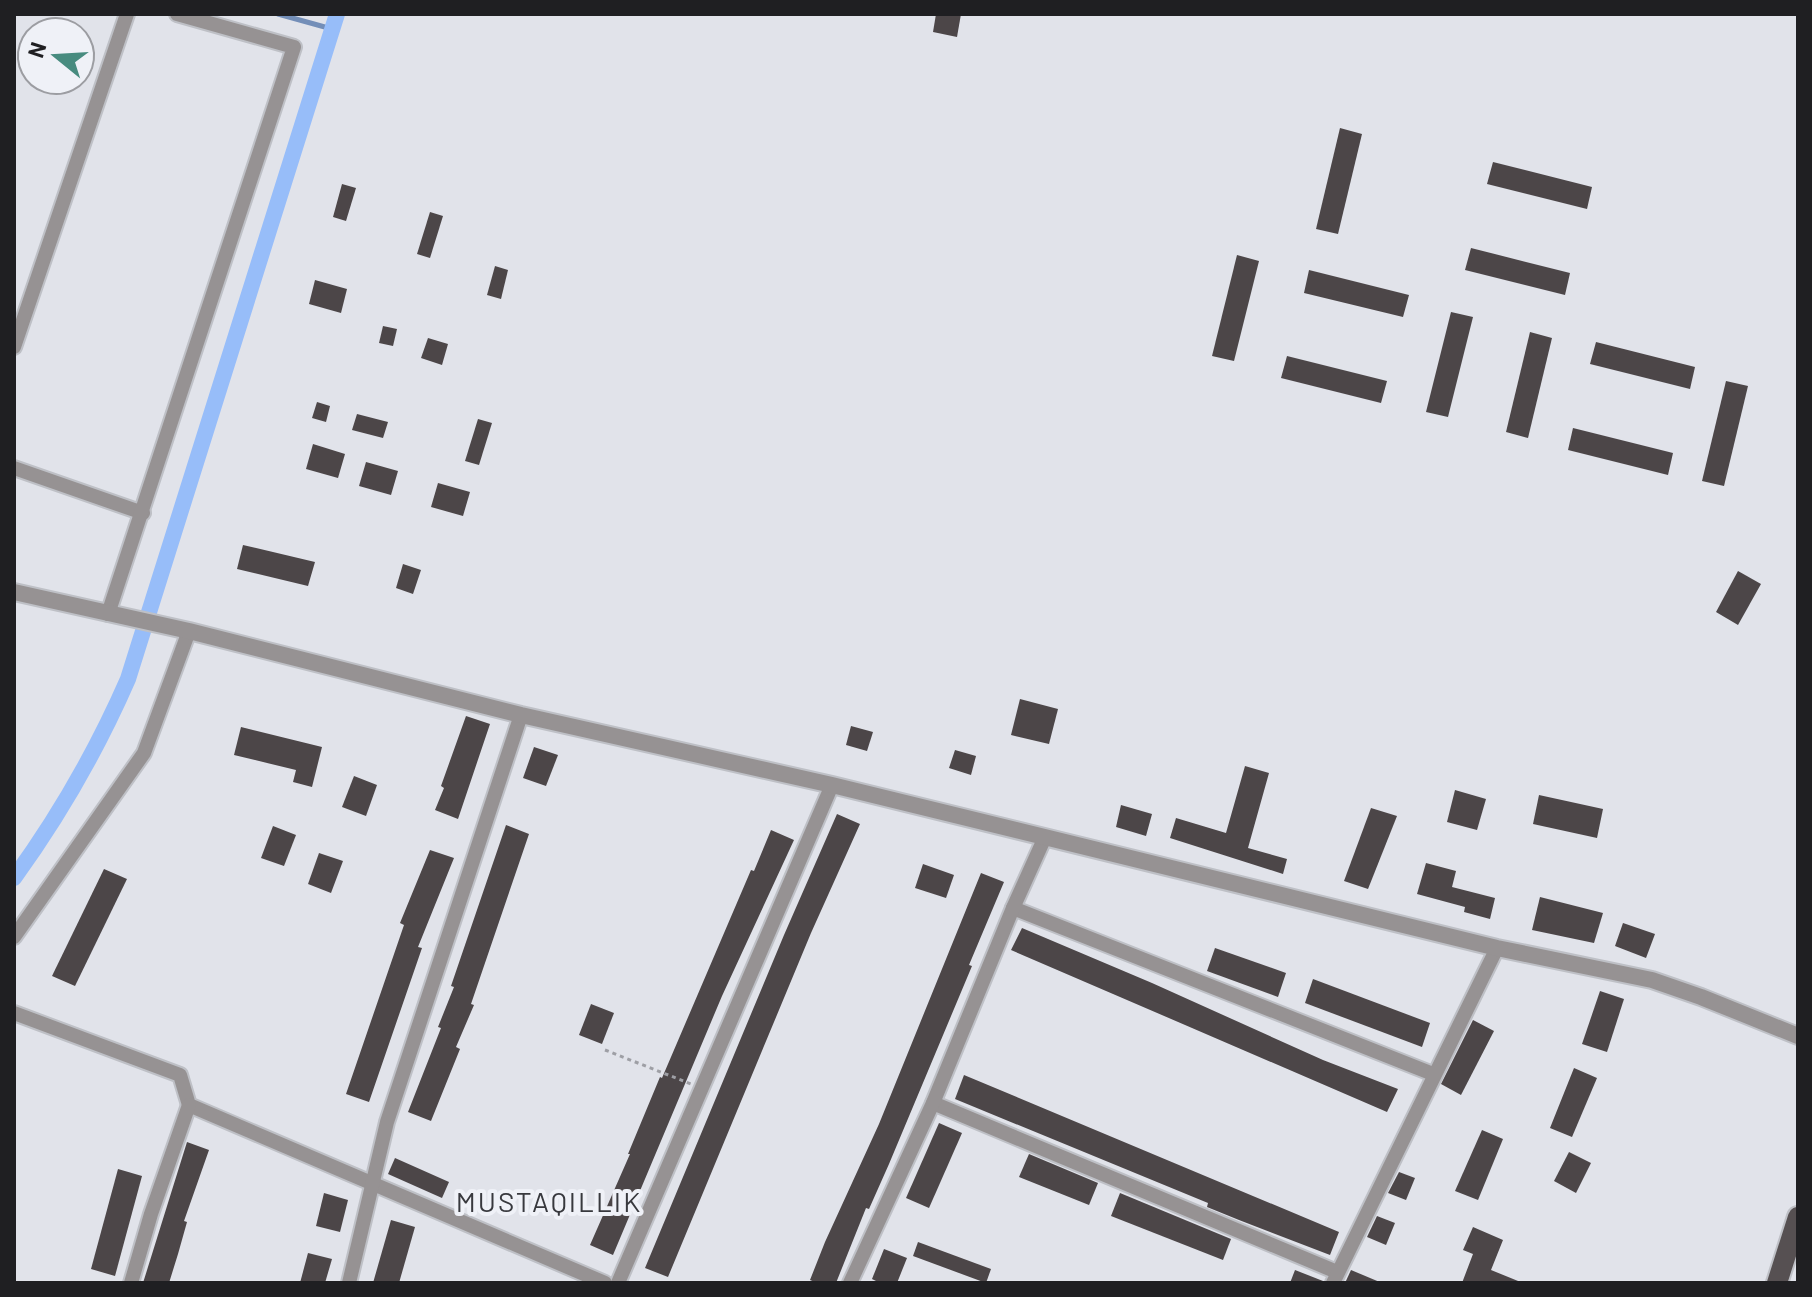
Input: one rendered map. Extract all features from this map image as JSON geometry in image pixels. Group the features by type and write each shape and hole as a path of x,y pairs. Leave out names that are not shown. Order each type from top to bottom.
{"main road":[{"path":"1777,1283 1798,1217"}],"street":[{"path":"14,347 127,14"},
{"path":"108,614 294,47 177,14"},
{"path":"14,468 143,513"},
{"path":"14,592 181,630 521,715 832,785 1497,948 1652,980 1798,1036"},
{"path":"14,937 144,753 181,630"},
{"path":"349,1283 387,1122 521,715"},
{"path":"618,1283 832,785"},
{"path":"850,1283 933,1103 1045,837"},
{"path":"1013,908 1433,1074"},
{"path":"933,1103 1335,1278 1497,948"},
{"path":"14,1013 180,1075 189,1105 131,1283"},
{"path":"189,1105 605,1283"}],"path":[{"path":"605,1050 702,1089"}],"building":[{"path":"936,14 961,14 957,37 933,32"},
{"path":"1340,128 1362,134 1338,234 1316,229"},
{"path":"1493,162 1592,187 1587,209 1487,184"},
{"path":"342,184 356,188 346,221 333,217"},
{"path":"430,212 443,216 430,258 417,254"},
{"path":"1471,248 1570,273 1565,295 1465,270"},
{"path":"1237,255 1259,261 1234,361 1212,356"},
{"path":"495,266 508,270 501,299 487,295"},
{"path":"1309,270 1409,295 1403,317 1304,293"},
{"path":"315,280 347,289 341,313 309,304"},
{"path":"1451,312 1473,317 1448,417 1426,412"},
{"path":"383,326 397,329 393,346 379,343"},
{"path":"1530,332 1552,338 1528,438 1506,432"},
{"path":"428,338 448,344 442,365 421,358"},
{"path":"1596,342 1695,367 1690,389 1590,364"},
{"path":"1287,356 1387,381 1381,403 1281,378"},
{"path":"1726,381 1748,386 1724,486 1702,481"},
{"path":"317,402 330,406 326,422 312,418"},
{"path":"357,414 388,422 383,438 352,430"},
{"path":"478,419 492,423 479,465 465,461"},
{"path":"1573,428 1673,453 1668,475 1568,450"},
{"path":"313,444 345,454 338,478 306,469"},
{"path":"366,462 398,471 391,495 359,486"},
{"path":"438,483 470,492 463,516 431,507"},
{"path":"243,545 315,562 308,586 237,569"},
{"path":"403,564 421,570 413,594 396,588"},
{"path":"1738,571 1761,584 1738,625 1716,612"},
{"path":"1020,699 1058,709 1049,744 1011,735"},
{"path":"466,716 490,724 458,819 435,810"},
{"path":"851,726 873,732 867,751 846,745"},
{"path":"241,727 322,747 312,787 293,782 296,770 234,755"},
{"path":"534,747 558,755 546,786 523,778"},
{"path":"955,750 976,756 971,775 949,768"},
{"path":"1245,766 1269,773 1248,848 1287,859 1283,874 1170,838 1176,818 1226,833"},
{"path":"354,776 377,785 366,816 342,807"},
{"path":"1455,790 1486,799 1477,830 1447,822"},
{"path":"1539,795 1603,809 1597,838 1533,824"},
{"path":"1121,805 1152,814 1146,836 1116,827"},
{"path":"1371,808 1397,816 1368,889 1344,881"},
{"path":"837,814 860,824 811,933 668,1277 645,1268 784,935"},
{"path":"506,825 529,834 471,1004 474,1005 456,1047 460,1049 431,1121 408,1112 441,1028 438,1027 454,987 451,986"},
{"path":"273,826 296,835 284,866 261,858"},
{"path":"771,830 794,840 722,996 613,1255 590,1245 660,1077"},
{"path":"430,850 454,858 418,947 422,948 369,1102 346,1094 404,925 400,923"},
{"path":"319,853 343,861 331,893 308,884"},
{"path":"1426,863 1456,871 1452,887 1495,898 1490,919 1464,912 1465,907 1417,894"},
{"path":"923,864 954,875 946,898 915,888"},
{"path":"104,869 127,879 75,986 52,976"},
{"path":"981,873 1004,882 969,965 972,966 836,1283 817,1283 810,1280 825,1242 879,1124"},
{"path":"1540,897 1603,913 1594,943 1532,930"},
{"path":"1623,923 1655,934 1646,958 1615,946"},
{"path":"1022,928 1323,1060 1398,1089 1387,1112 1011,950"},
{"path":"1215,948 1286,973 1278,997 1207,971"},
{"path":"1313,979 1430,1023 1422,1047 1305,1003"},
{"path":"1600,991 1624,999 1607,1052 1582,1044"},
{"path":"591,1004 614,1013 602,1044 579,1035"},
{"path":"1473,1020 1494,1031 1461,1095 1441,1084"},
{"path":"1574,1068 1597,1078 1572,1137 1550,1128"},
{"path":"964,1075 1339,1232 1330,1255 1207,1207 1208,1203 955,1099"},
{"path":"939,1123 962,1133 929,1208 906,1198"},
{"path":"1482,1130 1503,1139 1478,1200 1455,1191"},
{"path":"187,1142 209,1150 184,1221 187,1222 169,1283 143,1283"},
{"path":"1569,1152 1591,1163 1576,1193 1554,1181"},
{"path":"1029,1154 1098,1183 1089,1205 1019,1177"},
{"path":"395,1158 449,1182 442,1198 388,1174"},
{"path":"118,1169 142,1176 115,1276 91,1269"},
{"path":"1399,1172 1415,1178 1406,1200 1388,1193"},
{"path":"324,1193 348,1200 340,1232 316,1226"},
{"path":"1120,1193 1231,1239 1223,1260 1111,1216"},
{"path":"1377,1216 1395,1223 1386,1245 1367,1237"},
{"path":"391,1220 415,1227 399,1283 373,1283"},
{"path":"1473,1227 1503,1240 1491,1270 1523,1283 1462,1283 1473,1254 1463,1250"},
{"path":"918,1242 991,1269 986,1283 913,1256"},
{"path":"884,1249 907,1258 897,1283 880,1283 872,1279"},
{"path":"308,1253 332,1259 325,1283 300,1283"},
{"path":"1295,1270 1323,1281 1323,1283 1290,1283"},
{"path":"1351,1270 1382,1283 1345,1283"}],"waterway":[{"path":"278,14 332,29"},
{"path":"14,878 76,782 128,679 337,14"}],"district":[{"name":"MUSTAQILLIK","path":"549,1202"}]}
